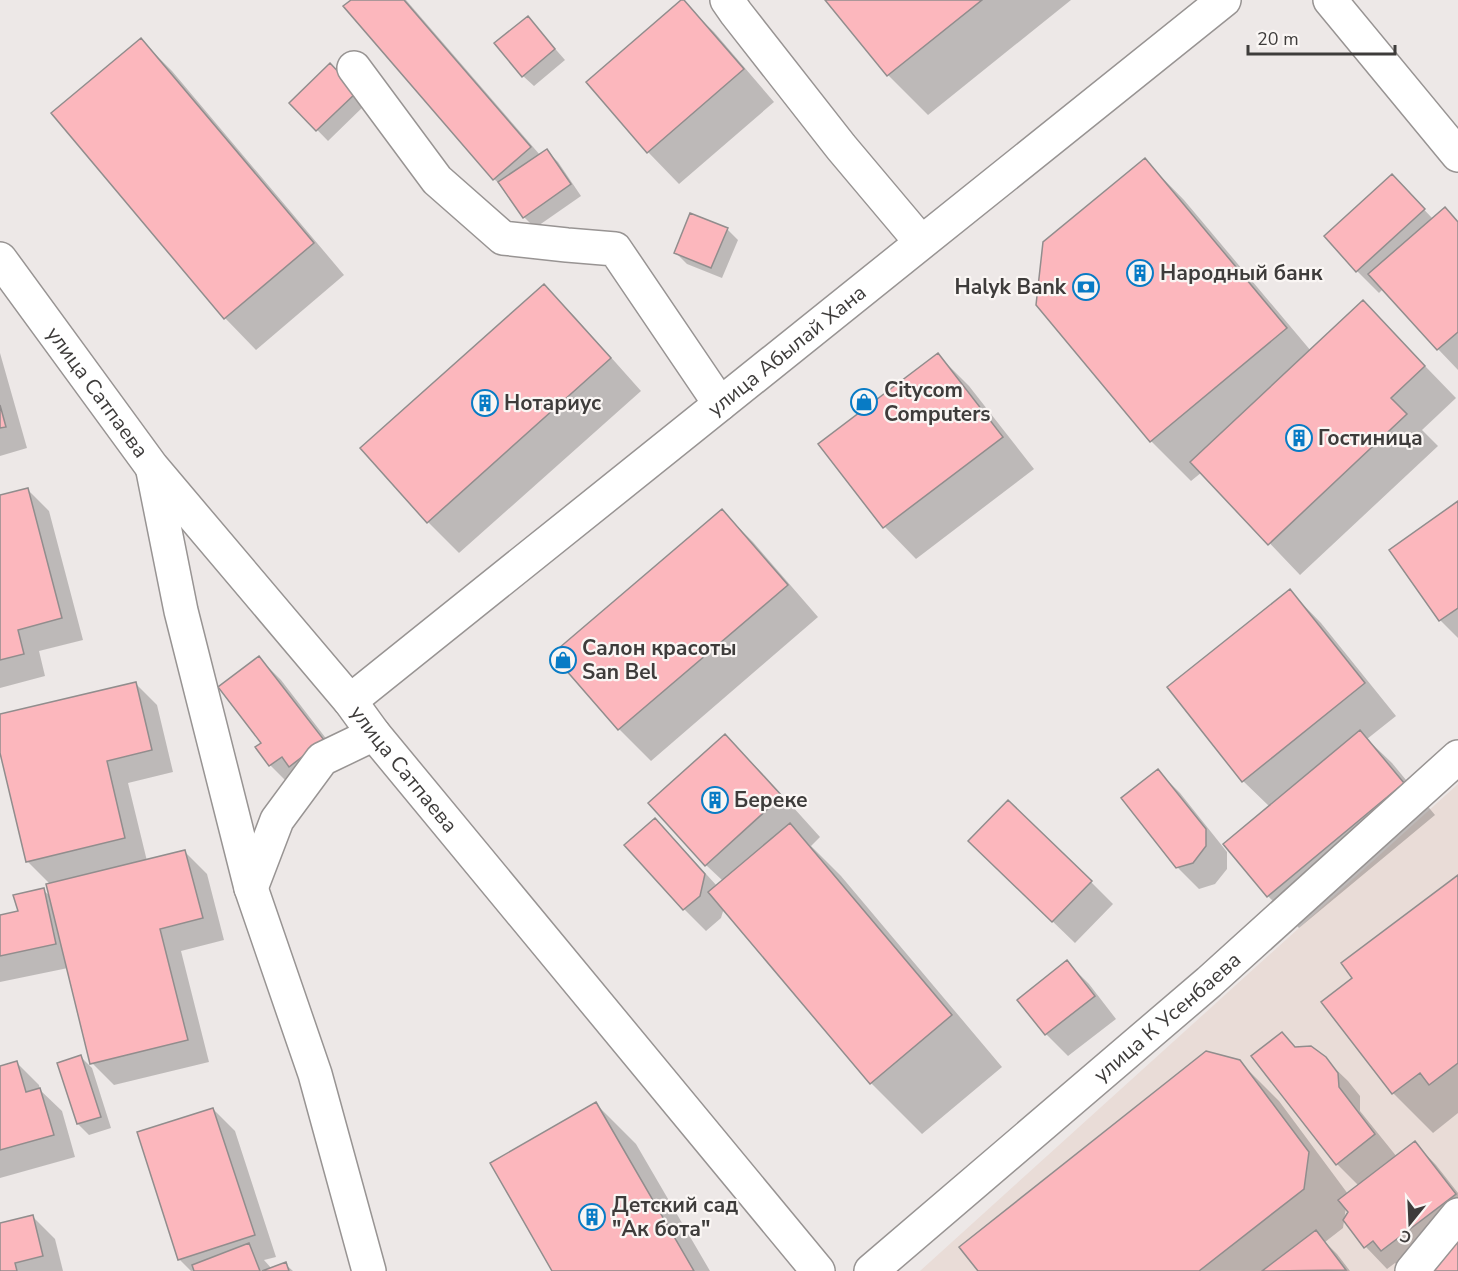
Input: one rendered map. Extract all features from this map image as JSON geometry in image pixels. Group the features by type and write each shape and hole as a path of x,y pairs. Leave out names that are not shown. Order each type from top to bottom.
{"street":[{"path":"727,0 841,147 921,242"},
{"name":"улица Абылай Хана","path":"350,701 1224,0"},
{"path":"1330,0 1458,155"},
{"path":"354,68 437,180 503,238 615,249 720,404"},
{"name":"улица Сатпаева","path":"0,259 152,467 350,701 374,734 818,1271"},
{"path":"152,467 181,611 251,888 315,1074 366,1262"},
{"path":"251,888 277,820 322,759 374,734"},
{"name":"улица К Усенбаева","path":"871,1271 1209,982 1458,757"},
{"path":"1412,1271 1458,1215"}],"shaded area":[{"path":"1458,784 1458,1271 920,1271"}],"building":[{"path":"351,0 404,0 531,147 493,180 343,6"},
{"path":"681,0 684,0 744,69 647,153 586,82"},
{"path":"825,0 982,0 887,76"},
{"path":"528,16 555,49 522,77 494,43"},
{"path":"141,38 314,243 224,319 51,113"},
{"path":"330,63 357,92 316,131 289,103"},
{"path":"547,149 571,184 523,218 498,182"},
{"name":"Народный банк","path":"1145,158 1287,328 1150,442 1036,305 1043,242"},
{"path":"1392,174 1425,209 1356,272 1324,236"},
{"path":"1445,207 1458,222 1458,332 1437,350 1368,274"},
{"path":"690,213 728,228 711,268 674,253"},
{"name":"Нотариус","path":"544,284 611,358 427,523 360,448"},
{"name":"Гостиница","path":"1363,300 1425,366 1391,398 1407,414 1268,545 1190,462"},
{"path":"938,353 1003,437 883,528 818,444"},
{"path":"0,405 6,427 0,428"},
{"path":"28,488 62,618 18,630 24,654 0,660 0,495"},
{"path":"1458,501 1458,608 1439,621 1389,550"},
{"path":"722,509 788,585 618,730 552,654"},
{"path":"1290,589 1365,683 1242,782 1167,687"},
{"path":"259,656 324,740 289,767 282,757 269,766 255,747 261,743 218,687"},
{"path":"136,682 152,750 107,761 125,838 26,862 0,753 0,714"},
{"path":"1360,730 1404,783 1267,897 1223,844"},
{"name":"Береке","path":"725,734 782,796 705,866 648,803"},
{"path":"1158,769 1206,829 1206,846 1193,863 1176,868 1121,798"},
{"path":"1008,800 1092,881 1052,922 968,841"},
{"path":"655,818 705,874 700,896 683,910 624,845"},
{"path":"790,823 952,1015 870,1084 708,892"},
{"path":"185,850 203,918 160,929 188,1040 90,1064 46,884"},
{"path":"1458,875 1458,1063 1429,1085 1420,1073 1392,1094 1321,1002 1352,978 1341,963"},
{"path":"44,888 56,944 0,956 0,915 18,911 13,895"},
{"path":"1067,960 1095,996 1045,1035 1017,1000"},
{"path":"1282,1032 1295,1047 1311,1046 1326,1057 1338,1073 1339,1087 1375,1134 1336,1165 1251,1056"},
{"path":"1206,1051 1240,1060 1309,1152 1304,1189 1199,1271 978,1271 959,1247"},
{"path":"81,1055 101,1117 77,1124 57,1063"},
{"path":"17,1061 26,1092 40,1088 54,1135 0,1150 0,1066"},
{"name":"Детский сад \"Ак бота\"","path":"596,1102 694,1271 552,1271 490,1163"},
{"path":"213,1108 255,1235 178,1260 137,1132"},
{"path":"1415,1141 1456,1194 1381,1251 1373,1241 1364,1248 1343,1220 1348,1212 1338,1200"},
{"path":"33,1215 43,1256 15,1263 17,1271 0,1271 0,1223"},
{"path":"1316,1230 1346,1270 1262,1271"},
{"path":"1458,1241 1458,1271 1429,1271 1426,1268"},
{"path":"249,1243 260,1271 194,1271 192,1265"},
{"path":"286,1262 289,1271 262,1271"}],"place":[{"name":"Народный банк","path":"1140,273"},
{"name":"Halyk Bank","path":"1086,287"},
{"name":"Citycom Computers","path":"864,402"},
{"name":"Нотариус","path":"485,403"},
{"name":"Гостиница","path":"1299,438"},
{"name":"Салон красоты San Bel","path":"563,660"},
{"name":"Береке","path":"715,800"},
{"name":"Детский сад \"Ак бота\"","path":"592,1217"}]}
